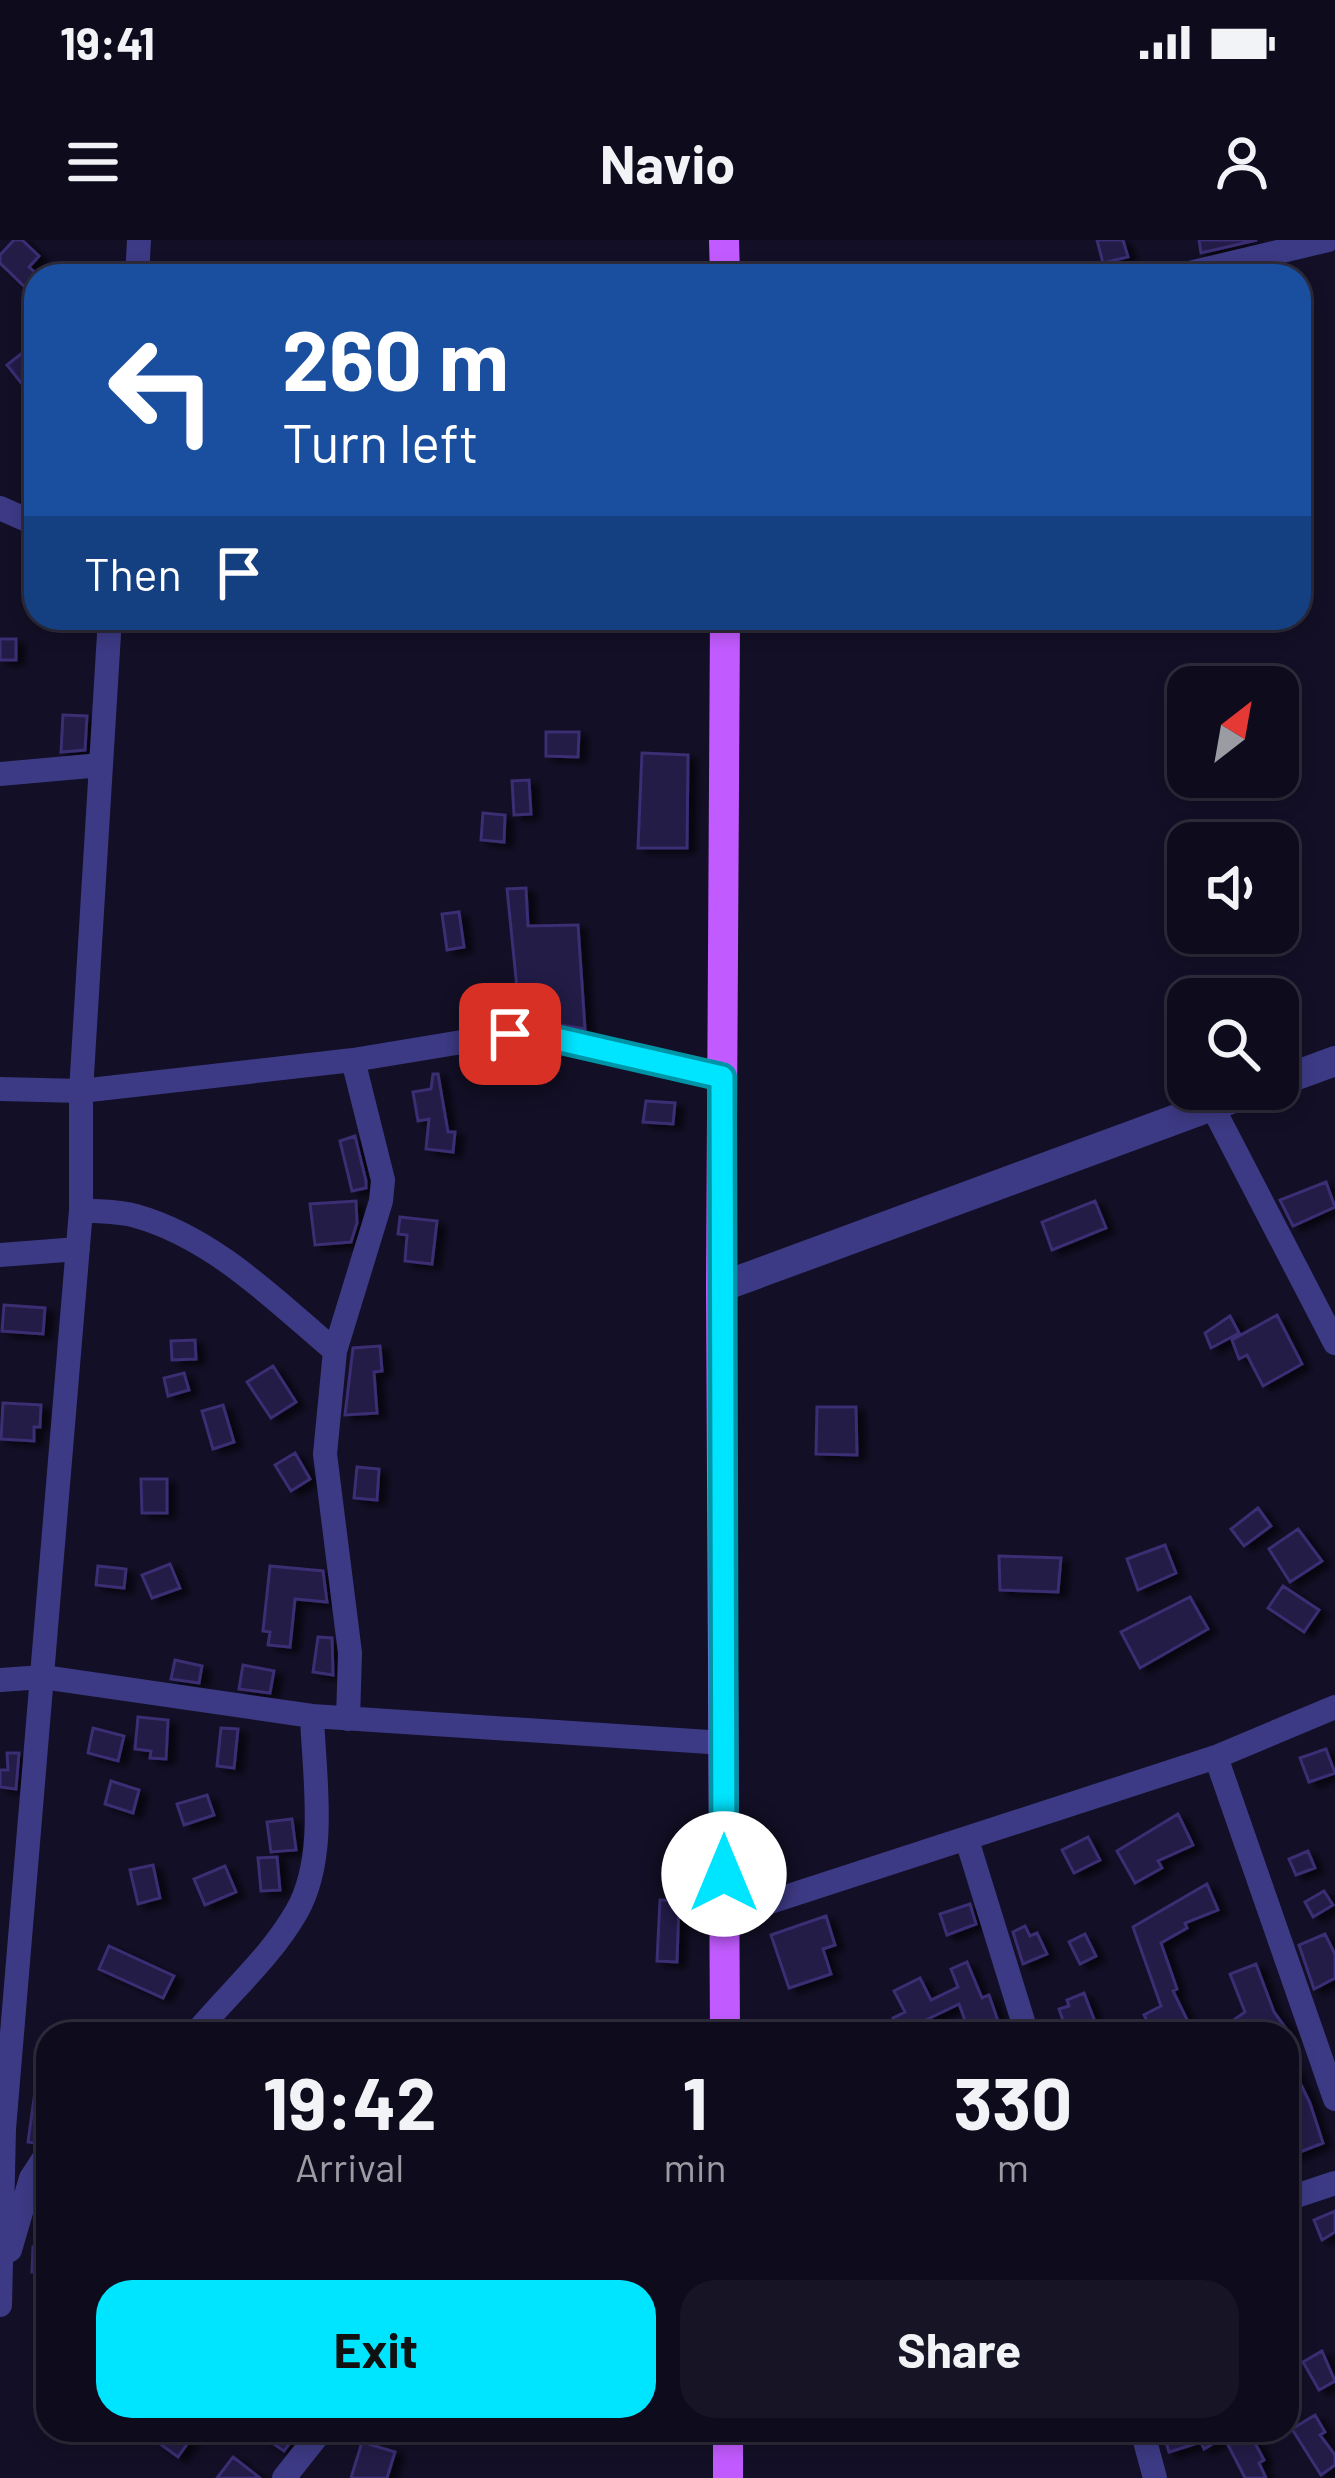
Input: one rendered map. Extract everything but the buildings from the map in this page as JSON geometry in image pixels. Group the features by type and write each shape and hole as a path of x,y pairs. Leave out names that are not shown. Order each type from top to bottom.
{"main road":[{"path":"725,630 721,1287 725,2022"},
{"path":"728,2442 728,2478"}],"street":[{"path":"1227,264 1328,240"},
{"path":"0,2305 4,2129 81,1210 81,1091 109,630"},
{"path":"0,774 101,765"},
{"path":"0,1089 81,1091 353,1060 510,1034 556,1039 722,1077"},
{"path":"348,1719 350,1653 325,1454 334,1351 381,1201 383,1180 353,1060"},
{"path":"1299,1074 1335,1061"},
{"path":"721,1287 1201,1110"},
{"path":"1214,1110 1335,1343"},
{"path":"81,1210 132,1215 200,1245 244,1274 334,1351"},
{"path":"0,1255 78,1249"},
{"path":"0,1680 44,1677 312,1716 724,1743"},
{"path":"724,1917 1216,1757 1335,1707"},
{"path":"206,2022 282,1935 300,1907 315,1832 312,1716"},
{"path":"1216,1757 1335,2099"},
{"path":"967,1840 1023,2022"},
{"path":"4,2129 36,2144"},
{"path":"1,2282 36,2170"},
{"path":"1299,2195 1335,2183"},
{"path":"284,2478 312,2442"},
{"path":"1145,2442 1155,2478"}],"route":[{"path":"510,1034 556,1039 722,1077 724,1874"}]}
